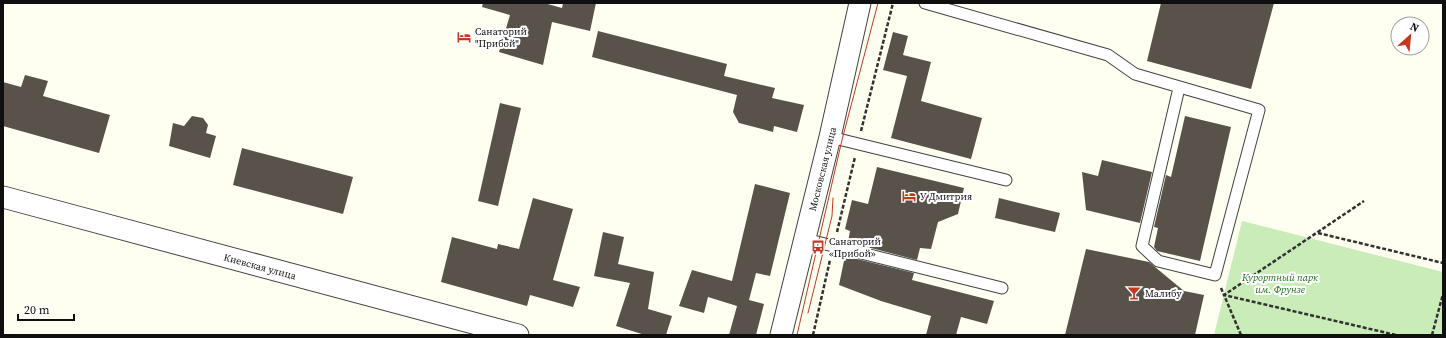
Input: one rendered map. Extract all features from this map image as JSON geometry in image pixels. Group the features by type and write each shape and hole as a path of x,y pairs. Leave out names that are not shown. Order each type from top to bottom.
{"street":[{"name":"Московская улица","path":"781,335 830,137 860,3"},
{"name":"Киевская улица","path":"3,197 518,335"}],"lane":[{"path":"925,3 1108,54 1135,74 1259,110 1215,275 1158,261 1142,246 1179,88"},
{"path":"830,137 1006,180"},
{"path":"805,239 1002,288"}],"path":[{"path":"813,335 893,3"},
{"path":"1224,295 1364,202"},
{"path":"1318,233 1443,263"},
{"path":"1215,275 1241,335"},
{"path":"1432,335 1443,294"},
{"path":"1224,295 1396,335"}],"green space":[{"name":"Курортный парк им. Фрунзе","path":"1242,221 1443,272 1443,335 1214,335"}],"building":[{"path":"483,3 544,3 562,8 563,3 596,3 590,31 552,22 543,65 499,52 510,15 482,7"},
{"path":"1161,3 1274,3 1251,89 1147,61"},
{"path":"598,31 727,64 724,76 775,88 772,98 804,105 797,132 774,126 773,132 739,123 733,112 737,95 592,57"},
{"path":"893,32 908,36 903,55 931,62 921,101 982,118 971,159 891,138 907,76 883,70"},
{"path":"25,75 48,81 43,96 110,115 99,153 3,126 3,82 21,87"},
{"path":"500,103 521,108 498,206 478,201"},
{"path":"192,116 203,118 208,125 206,133 216,136 210,158 169,146 173,123 184,126"},
{"path":"1185,116 1231,127 1200,261 1157,251 1154,247 1158,228 1154,227 1166,175 1171,177"},
{"path":"242,148 353,177 343,214 233,185"},
{"path":"1102,160 1152,172 1140,223 1086,210 1082,172 1098,176"},
{"path":"877,167 964,188 958,214 938,222 931,249 920,248 917,260 848,242 850,231 845,229 852,200 868,204"},
{"path":"755,184 790,193 770,276 756,273 749,300 764,304 756,335 729,335 737,306 708,297 704,313 679,306 692,270 732,281"},
{"path":"533,198 573,209 553,280 580,287 573,307 530,295 527,306 441,282 452,237 497,249 498,244 519,249"},
{"path":"999,198 1060,213 1055,232 995,218"},
{"path":"603,232 624,237 618,264 654,272 648,309 672,316 666,335 645,335 616,326 630,283 594,276"},
{"name":"Малибу","path":"1086,249 1149,262 1184,291 1204,295 1195,335 1065,335"},
{"path":"845,256 914,273 912,280 994,301 987,324 961,317 956,335 926,335 931,316 881,301 839,285"}],"tram line":[{"path":"797,335 842,140 878,3"},
{"path":"808,313 832,216 833,198"}],"place":[{"name":"Санаторий \"Прибой\"","path":"464,37"},
{"name":"У Дмитрия","path":"909,196"},
{"name":"Санаторий «Прибой»","path":"818,247"},
{"name":"Малибу","path":"1134,293"}]}
